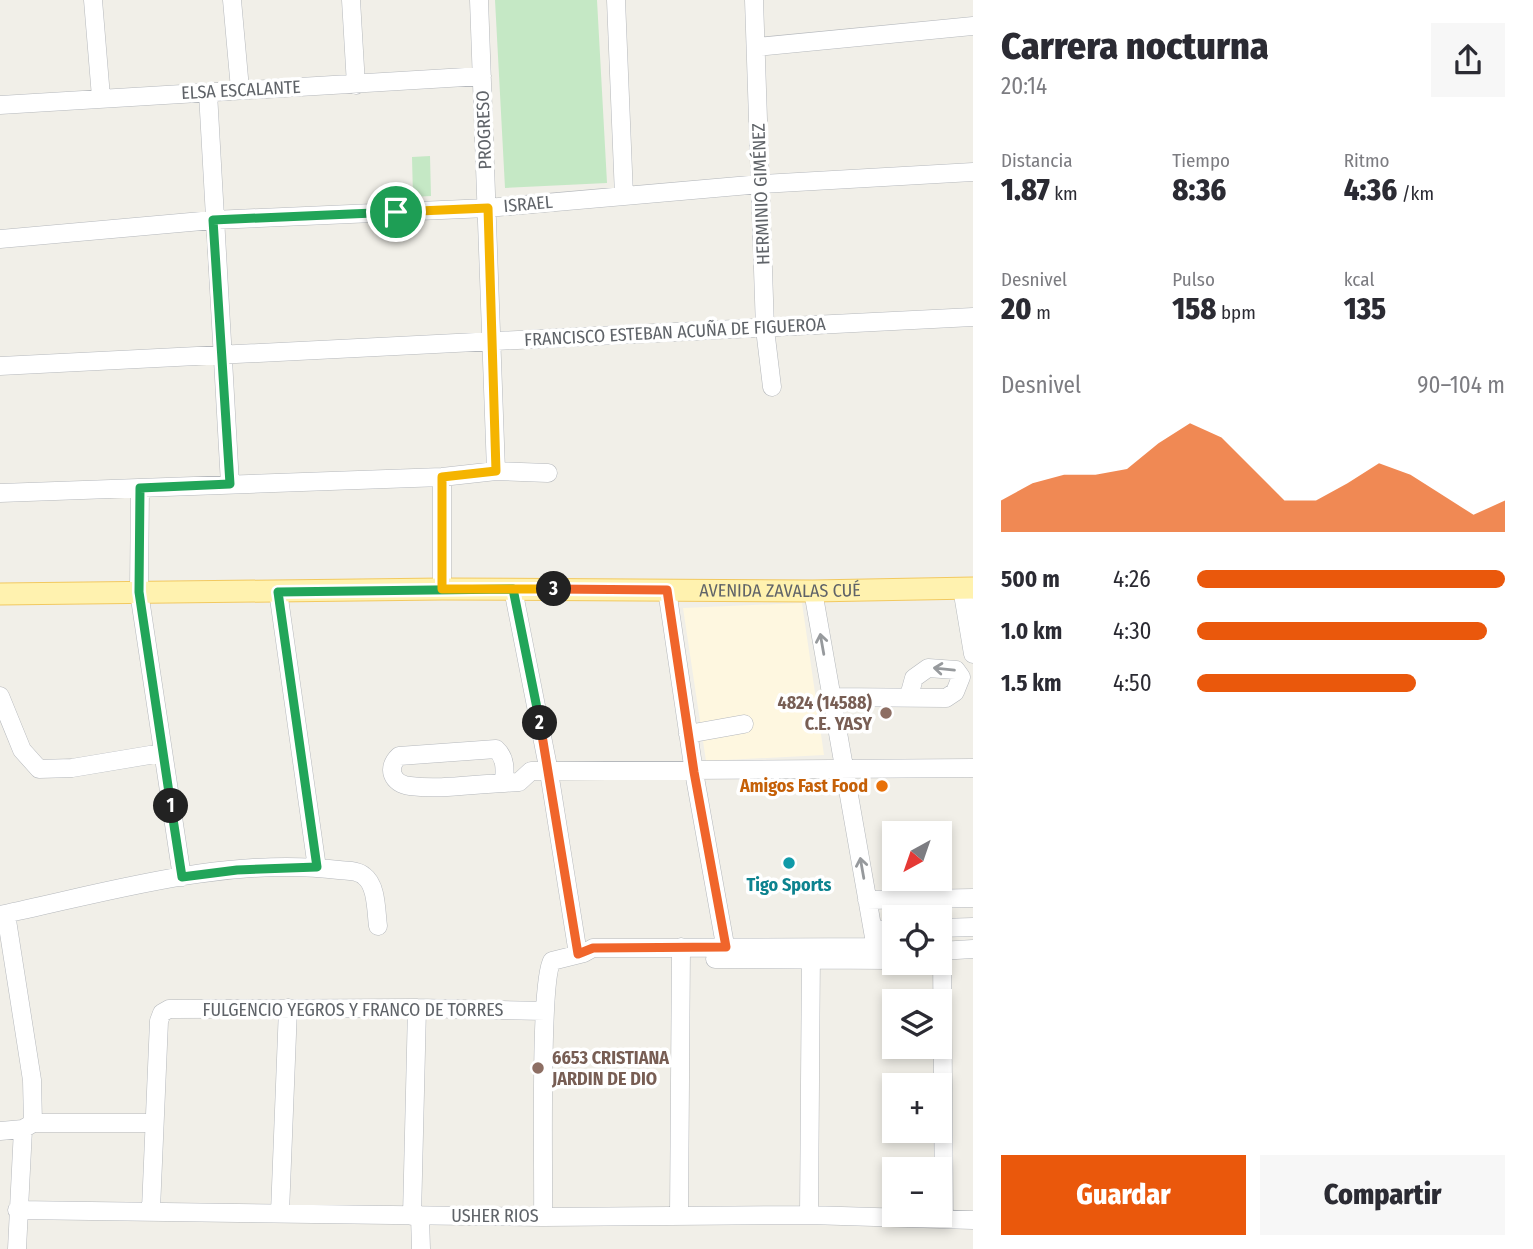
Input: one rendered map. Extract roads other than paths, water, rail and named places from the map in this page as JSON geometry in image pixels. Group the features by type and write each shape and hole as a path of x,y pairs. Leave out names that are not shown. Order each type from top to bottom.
{"main road":[{"name":"AVENIDA ZAVALAS CUÉ","path":"0,594 442,589 967,588"}],"street":[{"path":"93,0 100,97"},
{"path":"232,0 240,89"},
{"path":"351,0 356,85"},
{"name":"PROGRESO","path":"479,0 496,471"},
{"path":"616,0 624,196"},
{"name":"HERMINIO GIMÉNEZ","path":"754,0 765,329 772,387"},
{"path":"756,47 973,26"},
{"name":"ELSA ESCALANTE","path":"0,105 482,76"},
{"path":"208,93 213,220 230,484"},
{"name":"ISRAEL","path":"0,239 213,220 488,208 761,184 973,172"},
{"name":"FRANCISCO ESTEBAN ACUÑA DE FIGUEROA","path":"0,366 973,317"},
{"path":"0,493 442,477 496,471 548,473"},
{"path":"442,477 442,589"},
{"path":"140,488 139,592 182,877"},
{"path":"967,588 973,654"},
{"path":"513,589 581,954"},
{"path":"667,590 694,772 727,953"},
{"path":"813,590 867,900 882,946"},
{"path":"278,592 317,867"},
{"path":"0,696 28,761 39,769 72,768 162,752"},
{"path":"831,696 909,696"},
{"path":"688,734 744,724"},
{"path":"504,783 505,764 502,754 496,749 399,756 393,762 391,771 394,778 408,786 504,783 519,782 531,771 694,772 973,768"},
{"path":"17,1249 18,1210 33,1091 3,915 182,877 237,870 317,867 358,873 366,877 372,889 378,926"},
{"path":"867,900 973,898"},
{"path":"952,928 973,927"},
{"path":"543,1217 545,1011 548,967 552,961 593,948 681,953 811,953 882,949"},
{"path":"952,950 973,949"},
{"path":"679,1215 681,953"},
{"path":"809,1215 811,953"},
{"path":"941,975 943,1157"},
{"path":"280,1213 288,1008"},
{"path":"417,1008 416,1216 421,1249"},
{"name":"FULGENCIO YEGROS Y FRANCO DE TORRES","path":"154,1123 159,1021 162,1013 169,1009 417,1008 545,1011"},
{"path":"0,1131 28,1126 154,1123 151,1209"},
{"name":"USHER RIOS","path":"18,1210 151,1209 416,1216 882,1217"},
{"name":"USHER RIOS","path":"952,1219 973,1220"}],"place":[{"name":"4824 (14588) C.E. YASY","path":"886,713"},
{"name":"Amigos Fast Food","path":"882,786"},
{"name":"Tigo Sports","path":"789,863"},
{"name":"6653 CRISTIANA JARDIN DE DIO","path":"538,1068"}]}
